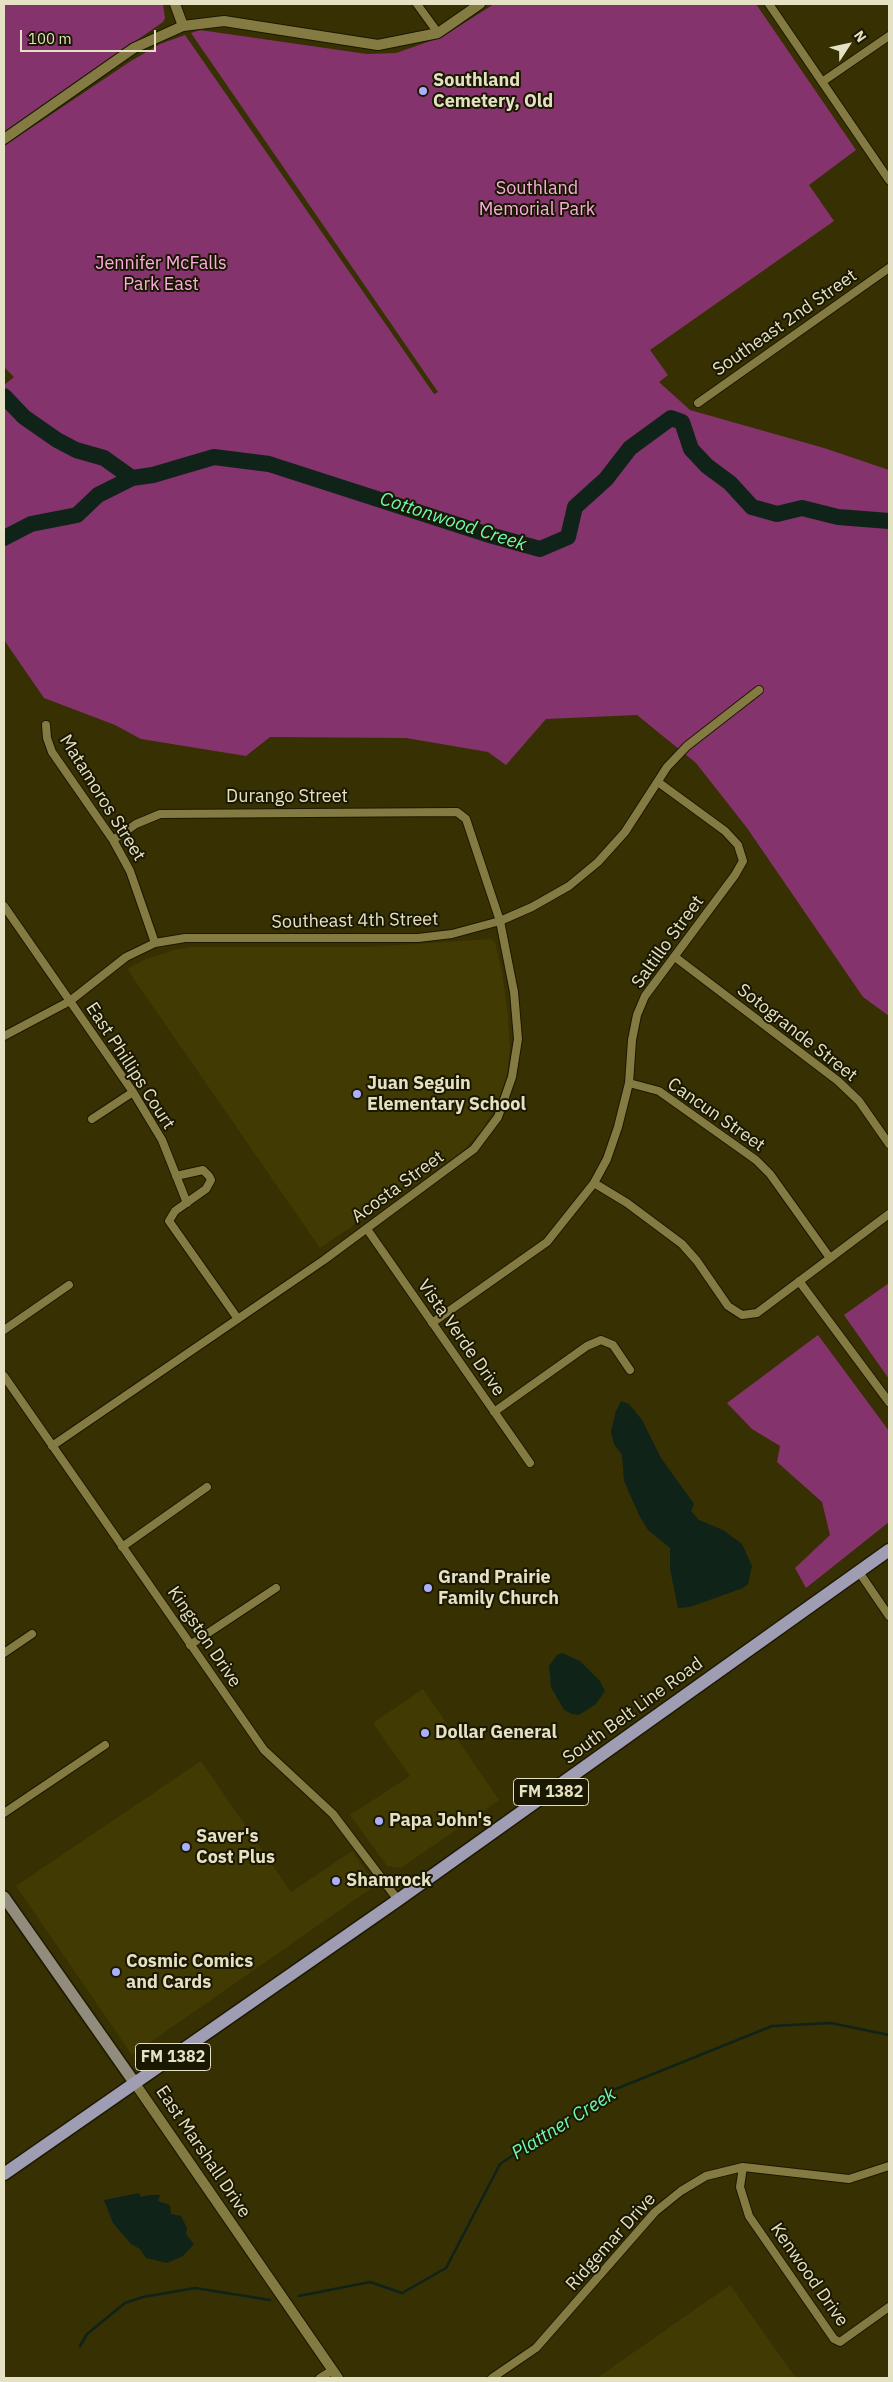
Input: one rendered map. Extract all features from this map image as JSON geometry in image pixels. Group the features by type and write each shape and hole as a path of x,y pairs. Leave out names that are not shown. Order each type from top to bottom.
{"main road":[{"name":"South Belt Line Road","path":"4,2174 398,1900 889,1550"},
{"name":"East Marshall Drive","path":"4,1897 134,2082"}],"street":[{"path":"175,4 183,26"},
{"path":"417,4 438,33"},
{"path":"4,139 134,48 183,26 224,21 378,46 438,33 480,4"},
{"path":"769,4 889,180"},
{"path":"822,82 889,36"},
{"name":"Southeast 2nd Street","path":"698,403 889,268"},
{"name":"Southeast 4th Street","path":"4,1036 70,1001 126,957 155,943 185,938 418,938 452,934 500,921 532,907 569,886 598,862 624,832 667,767 687,746 759,690"},
{"name":"Matamoros Street","path":"46,725 46,738 52,752 113,840 130,871 155,943"},
{"name":"Saltillo Street","path":"432,1323 546,1242 594,1183 607,1158 630,1084 632,1040 637,1015 645,996 735,875 742,861 738,845 725,831 658,782"},
{"name":"Durango Street","path":"113,840 136,824 160,814 457,812 466,819"},
{"name":"Acosta Street","path":"52,1446 367,1229 474,1149 498,1117 512,1077 518,1039 514,992 500,921 466,819"},
{"name":"East Phillips Court","path":"4,906 133,1092 162,1140 187,1203"},
{"name":"Sotogrande Street","path":"675,958 838,1081 859,1102 889,1144"},
{"name":"Cancun Street","path":"630,1084 659,1091 756,1160 770,1174 830,1258"},
{"path":"92,1119 133,1092"},
{"path":"176,1176 203,1170 210,1176 211,1180 206,1189 175,1211 169,1221 238,1319"},
{"path":"594,1183 627,1203 682,1244 697,1261 728,1306 742,1315 757,1313 889,1214"},
{"name":"Vista Verde Drive","path":"367,1229 530,1464"},
{"path":"798,1281 889,1402"},
{"path":"4,1330 69,1285"},
{"path":"494,1412 587,1346 601,1340 613,1344 630,1370"},
{"name":"Kingston Drive","path":"4,1376 264,1750 333,1814 398,1900"},
{"path":"122,1547 207,1487"},
{"path":"859,1572 889,1616"},
{"path":"190,1645 276,1588"},
{"path":"4,1653 32,1634"},
{"path":"4,1813 105,1745"},
{"name":"East Marshall Drive","path":"134,2082 335,2374"},
{"name":"Ridgemar Drive","path":"492,2378 536,2348 654,2212 681,2191 706,2176 744,2167 849,2179 889,2166"},
{"name":"Kenwood Drive","path":"744,2167 740,2186 749,2216 834,2339 840,2342 889,2307"},
{"path":"320,2378 335,2374"}],"shaded area":[{"name":"Juan Seguin Elementary School","path":"491,939 495,943 502,971 510,1049 506,1080 495,1108 482,1130 463,1151 320,1248 127,969 144,960 174,950 191,947 370,947"},
{"path":"621,1401 629,1404 642,1420 661,1458 694,1504 691,1511 699,1520 723,1530 742,1544 752,1566 748,1584 743,1588 690,1607 678,1608 670,1569 670,1548 648,1530 624,1481 622,1455 614,1444 611,1432 616,1411"},
{"path":"562,1653 580,1661 600,1681 605,1691 596,1704 579,1715 564,1710 551,1687 549,1666 557,1655"},
{"path":"423,1689 499,1800 401,1868 387,1866 350,1815 410,1776 373,1723"},
{"path":"201,1761 291,1892 352,1851 376,1885 132,2055 16,1886"},
{"path":"139,2193 141,2197 160,2195 158,2201 170,2205 171,2214 181,2216 187,2228 186,2234 194,2244 183,2256 167,2263 146,2258 140,2249 131,2244 113,2223 104,2200"},
{"path":"730,2285 796,2378 597,2378"}],"green space":[{"path":"4,4 163,4 165,18 163,22 4,132"},
{"path":"494,4 756,4 856,150 809,185 834,221 650,350 668,375 659,382 690,410 824,448 889,470 889,1016 863,997 747,828 696,763 637,715 546,719 506,765 488,752 406,738 270,737 246,756 141,739 115,725 44,698 4,640 4,385 14,377 4,367 4,146 131,61 160,44 185,35 434,394 438,392 191,33 200,30 367,54 396,53 442,37"},
{"path":"889,1283 889,1379 844,1315"},
{"path":"818,1335 889,1431 889,1522 806,1588 795,1568 830,1535 822,1502 777,1462 780,1446 752,1429 727,1403"}],"waterway":[{"name":"Cottonwood Creek","path":"4,396 24,417 57,440 76,450 104,458 132,478 153,475 214,457 269,464 486,534 540,549 568,537 575,507 606,479 630,448 671,418 682,422 691,449 707,466 730,483 752,507 777,514 802,508 838,517 889,521"},
{"path":"4,538 31,524 77,515 98,495 132,478"},
{"name":"Plattner Creek","path":"299,2296 370,2282 402,2293 446,2268 500,2164 606,2093 772,2026 831,2023 889,2035"},
{"name":"Plattner Creek","path":"80,2346 87,2334 125,2303 143,2297 195,2288 270,2300"}],"place":[{"name":"Southland Cemetery, Old","path":"423,91"},
{"name":"Juan Seguin Elementary School","path":"357,1094"},
{"name":"Grand Prairie Family Church","path":"428,1588"},
{"name":"Dollar General","path":"425,1733"},
{"name":"Papa John's","path":"379,1821"},
{"name":"Saver's Cost Plus","path":"186,1847"},
{"name":"Shamrock","path":"336,1881"},
{"name":"Cosmic Comics and Cards","path":"116,1972"}],"park label":[{"name":"Southland Memorial Park","path":"537,199"},
{"name":"Jennifer McFalls Park East","path":"161,274"}]}
